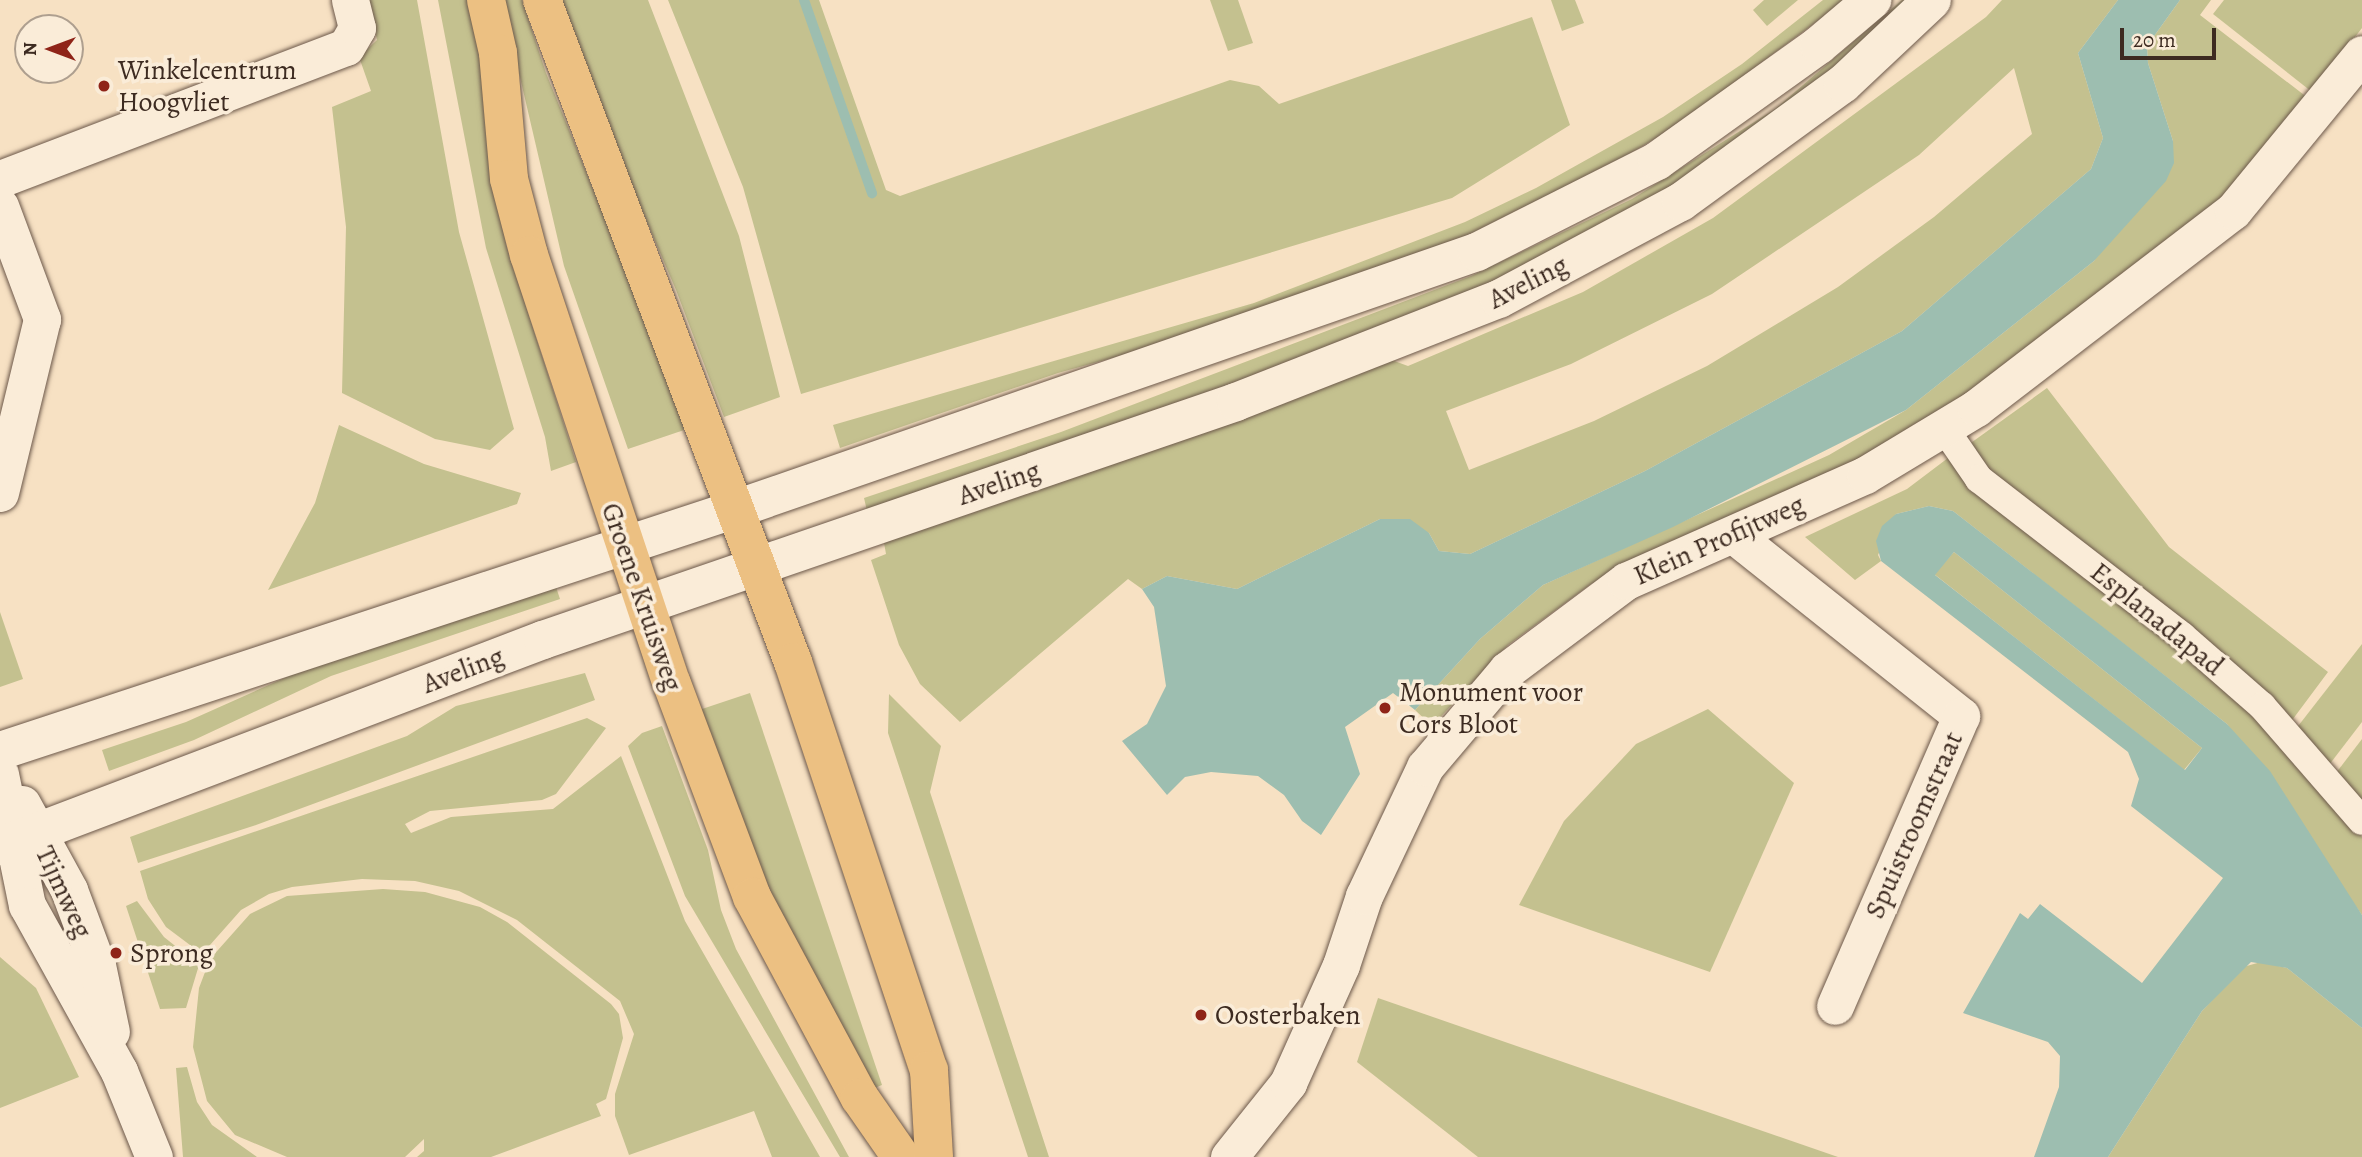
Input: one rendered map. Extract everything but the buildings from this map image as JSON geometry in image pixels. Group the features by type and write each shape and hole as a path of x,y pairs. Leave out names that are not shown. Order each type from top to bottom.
{"main road":[{"name":"Groene Kruisweg","path":"486,0 498,53 509,179 552,333 645,605 752,897 860,1098 901,1157"},
{"path":"542,0 757,567 929,1070 934,1157"},
{"name":"Aveling","path":"0,751 97,723 624,544 736,509 1477,252 1657,161 1819,45 1872,0"},
{"name":"Aveling","path":"17,840 645,605 1236,402 1499,299 1681,202 1843,84 1932,0"}],"street":[{"path":"0,179 346,47 357,28 350,0"},
{"name":"Klein Profijtweg","path":"1229,1157 1288,1083 1341,965 1364,895 1425,766 1507,670 1626,581 1735,536 1865,475 1944,428 2037,364 2233,211 2362,54"},
{"path":"0,206 42,319 0,493"},
{"name":"Esplanadapad","path":"1944,428 1979,479 2182,636 2262,706 2362,821"},
{"name":"Spuistroomstraat","path":"1735,536 1961,716 1835,1006"},
{"name":"Tijmweg","path":"0,762 17,840 27,905 119,1071 154,1157"},
{"name":"Tijmweg","path":"0,774 17,840"}],"shaded area":[{"path":"368,0 417,0 459,232 514,429 490,450 435,439 342,393 346,227 332,107 371,91 359,57 377,40"},
{"path":"438,0 473,0 506,244 576,462 551,471 545,437 486,248"},
{"path":"502,0 522,0 546,73 690,428 628,449 564,266"},
{"path":"552,0 648,0 739,236 780,397 724,417 676,290"},
{"path":"668,0 819,0 886,190 900,196 1230,80 1259,86 1279,104 1532,17 1570,125 1452,198 801,394 743,187"},
{"path":"1210,0 1238,0 1253,43 1228,51"},
{"path":"1551,0 1575,0 1584,23 1562,31"},
{"path":"1764,0 1798,0 1767,26 1753,10"},
{"path":"1823,0 1846,0 1673,128 1609,166 1459,240 1231,325 1058,373 840,448 833,425 1254,303 1465,222 1536,188 1663,117 1742,64"},
{"path":"1902,0 1921,0 1689,187 1452,309 868,515 864,498 1061,432 1471,276 1632,199 1775,109"},
{"path":"2002,0 2118,0 2078,53 2103,138 2091,169 1902,331 1645,471 1470,554 1439,551 1429,533 1380,519 1237,589 1167,576 1142,589 1128,579 960,722 920,684 899,645 871,560 886,554 883,537 1386,358 1408,366 1583,292 1713,218 1986,17","holes":["2014,68 2032,134 1934,217 1838,287 1707,366 1594,421 1469,470 1446,411 1571,364 1712,294 1919,155"]},
{"path":"2118,0 2180,0 2147,46 2148,63 2173,141 2174,163 2166,181 2094,261 1906,410 1673,527 1543,585 1480,639 1415,710 1393,693 1345,727 1360,774 1321,835 1302,821 1284,795 1258,776 1211,772 1185,777 1167,795 1122,741 1147,724 1166,686 1154,607 1142,589 1167,576 1237,589 1380,519 1410,519 1429,533 1439,551 1470,554 1645,471 1902,331 2091,169 2103,138 2078,53"},
{"path":"2180,0 2211,0 2200,15 2308,98 2234,190 1954,409 1818,486 1591,584 1508,645 1432,726 1415,710 1480,639 1543,585 1829,455 1906,410 2094,261 2173,141 2148,63 2147,46"},
{"path":"2224,0 2362,0 2362,28 2312,92 2213,14"},
{"path":"2047,388 2169,547 2328,672 2290,723 1981,469 1968,445"},
{"path":"339,425 424,464 521,493 517,504 268,590 315,503"},
{"path":"1948,458 2251,708 2362,837 2362,915 2227,724 1953,511 1929,506 1896,514 1878,555 1881,561 1855,580 1805,537 1907,489"},
{"path":"1929,506 1953,511 2227,724 2270,771 2362,915 2362,1028 2287,968 2251,962 2202,1011 2108,1157 2034,1157 2059,1087 2060,1056 2048,1042 1963,1013 2020,913 2028,919 2040,904 2142,983 2223,878 2131,806 2139,779 2128,752 1881,561 1876,541 1882,526 1896,514","holes":["1954,552 2202,748 2185,770 1935,575"]},
{"path":"1954,552 2202,748 2184,770 1934,574"},
{"path":"555,584 560,599 331,676 194,740 109,771 102,750 186,722 327,659"},
{"path":"0,612 23,679 0,687"},
{"path":"2362,644 2362,722 2329,765 2295,730"},
{"path":"585,673 595,700 253,826 138,863 130,837 407,736 456,706"},
{"path":"750,693 882,1085 872,1089 770,896 699,710"},
{"path":"889,694 941,746 930,792 1049,1157 1028,1157 888,733"},
{"path":"1708,709 1794,783 1710,972 1519,905 1564,821 1636,744"},
{"path":"587,718 606,728 556,794 542,800 430,811 405,824 411,833 451,817 553,809 621,756 685,921 820,1157 772,1157 754,1111 629,1155 615,1116 615,1094 634,1034 620,1001 517,920 459,891 415,881 362,879 292,887 269,894 241,910 202,954 166,927 148,899 140,871"},
{"path":"662,726 708,850 721,910 736,949 849,1157 840,1157 685,896 628,746 642,733"},
{"path":"2362,739 2362,807 2336,773"},
{"path":"383,889 425,892 480,907 507,922 611,1004 619,1014 623,1038 606,1099 596,1104 601,1116 491,1157 417,1157 424,1151 424,1139 405,1157 287,1157 235,1135 207,1101 193,1047 199,988 210,959 250,914 287,896"},
{"path":"137,901 164,937 199,965 186,1008 160,1009 126,906"},
{"path":"0,957 36,988 79,1077 0,1108"},
{"path":"2261,962 2287,968 2362,1028 2362,1157 2108,1157 2202,1011 2243,967"},
{"path":"1378,998 1838,1157 1478,1157 1357,1062"},
{"path":"187,1067 197,1102 212,1125 257,1157 183,1157 176,1068"}],"waterway":[{"path":"804,0 872,193"}],"place":[{"name":"Winkelcentrum Hoogvliet","path":"104,86"},
{"name":"Monument voor Cors Bloot","path":"1385,708"},
{"name":"Sprong","path":"116,953"},
{"name":"Oosterbaken","path":"1201,1015"}]}
